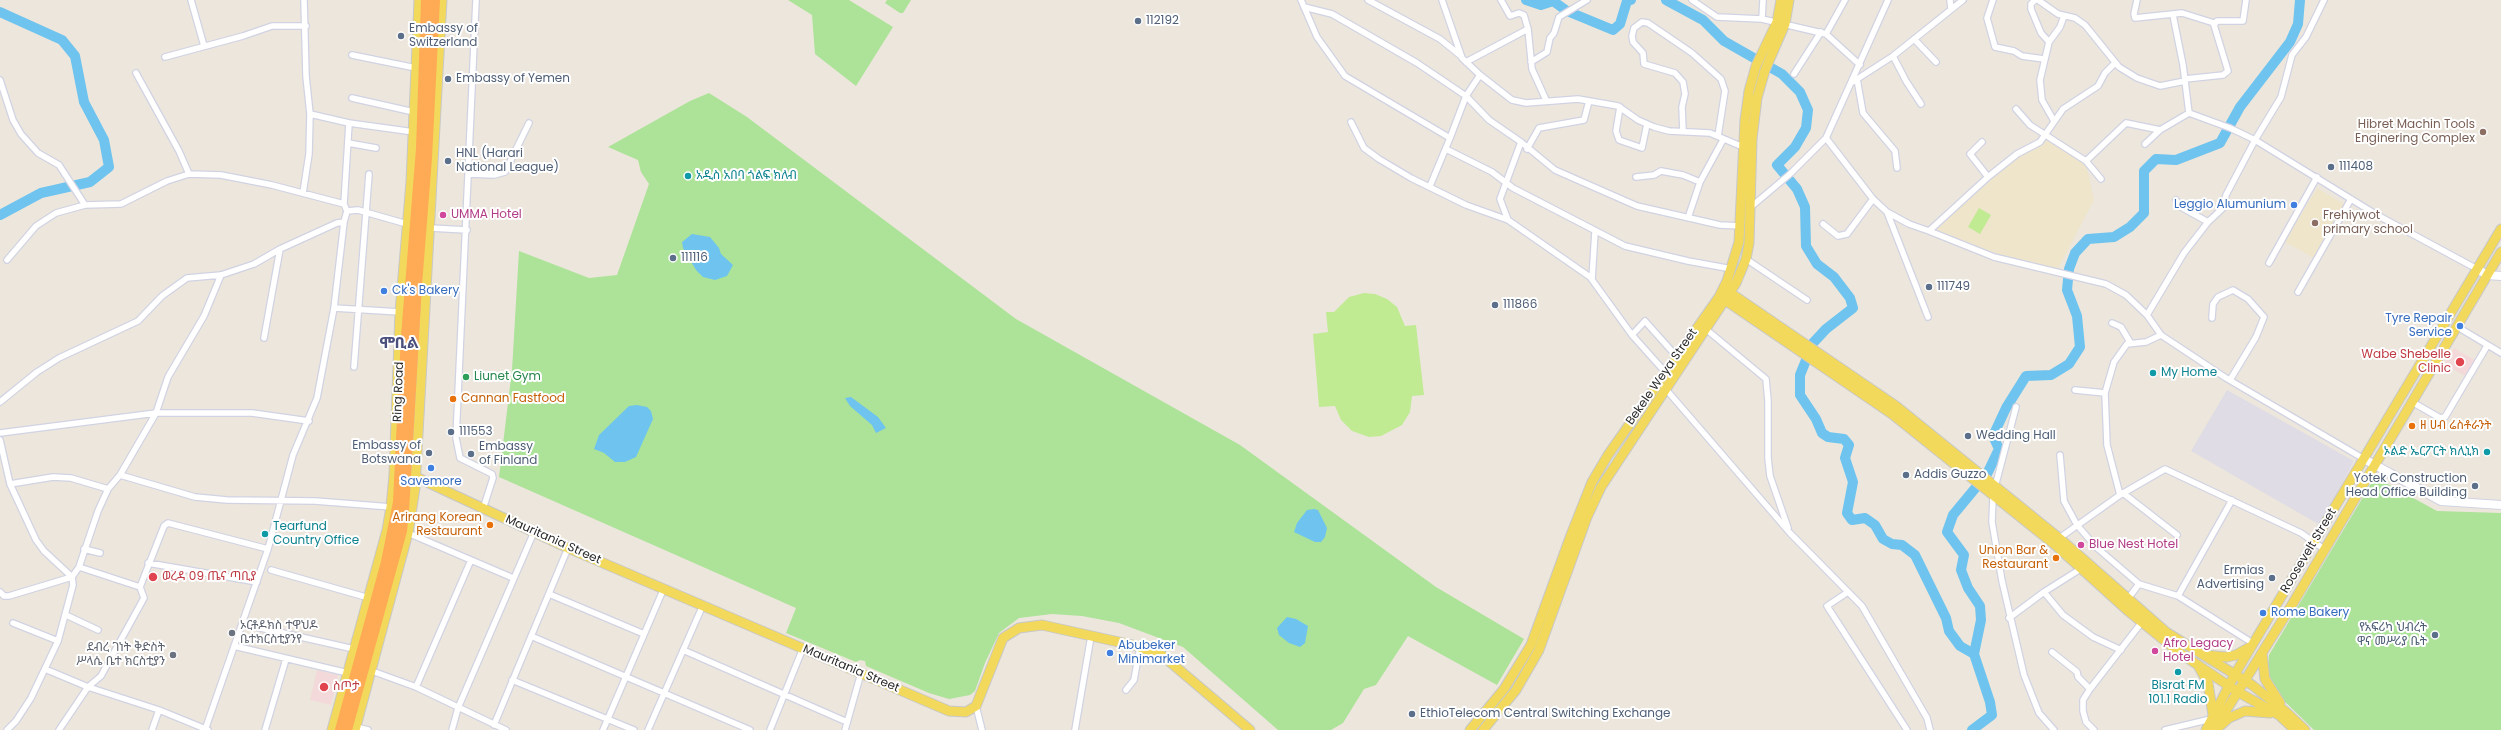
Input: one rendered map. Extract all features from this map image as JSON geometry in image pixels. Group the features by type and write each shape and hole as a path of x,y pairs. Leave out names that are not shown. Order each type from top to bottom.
{"highway":[{"name":"Ring Road","path":"340,730 408,475 406,336 421,150 426,0"},
{"name":"Ring Road","path":"353,729 402,531 408,475 417,285 428,158 435,0"}],"main road":[{"path":"332,730 369,598 391,507 394,475 400,312 414,132 419,0"},
{"path":"353,729 372,671 408,533 408,475 421,344 430,228 442,0"},
{"name":"Bekele Weya Street","path":"1470,730 1504,689 1531,645 1581,508 1608,456 1663,386 1666,373 1725,295 1737,254 1741,226 1743,147 1749,91 1757,63 1781,23 1781,0"},
{"path":"1483,730 1516,690 1539,650 1587,517 1601,487 1663,386 1707,330 1725,295 1736,283 1746,259 1752,206 1753,123 1756,98 1789,0"},
{"name":"Roosevelt Street","path":"2206,730 2235,674 2254,645 2501,229"},
{"name":"Roosevelt Street","path":"2215,730 2246,681 2501,252"},
{"path":"1736,283 1742,306 1804,354 1892,414 1983,483 1993,497 2056,541 2082,568 2142,622 2228,686 2283,713"},
{"path":"1725,295 1806,343 1896,406 1974,476"},
{"path":"1716,315 1742,306"},
{"path":"2424,358 2434,365"},
{"path":"1608,456 1616,462"},
{"name":"Mauritania Street","path":"408,475 568,548 949,711 966,712 976,706"},
{"path":"1983,483 1995,487 2056,541 2166,632 2201,655 2246,681 2305,730"},
{"path":"976,706 983,693 999,646 1011,632 1031,625 1140,647 1163,656 1250,730"},
{"path":"2201,655 2227,657 2236,655 2254,645"},
{"path":"2262,653 2267,686 2295,730"},
{"path":"2198,664 2208,683 2212,717"},
{"path":"2215,730 2229,718 2245,711 2283,713"}],"street":[{"path":"191,0 204,46"},
{"path":"303,193 309,154 310,114 306,76 306,26 304,0"},
{"path":"476,0 467,230 456,438 460,458 492,474 493,478 483,509"},
{"path":"1301,0 1317,38 1345,76 1450,138"},
{"path":"1368,0 1440,39 1480,75 1512,100 1526,102 1578,99 1620,107 1647,124 1669,131 1701,131 1743,147"},
{"path":"1442,0 1464,60"},
{"path":"1501,0 1510,16 1519,13 1524,15 1528,29 1531,62 1534,74 1546,100"},
{"path":"1531,62 1546,55 1557,20 1587,0"},
{"path":"1692,0 1717,17 1762,19 1824,33 1860,64"},
{"path":"1762,19 1763,0"},
{"path":"1794,74 1824,33 1845,0"},
{"path":"1752,206 1778,185 1826,138 1888,0"},
{"path":"1950,0 1951,9"},
{"path":"1849,84 1893,56 1963,0"},
{"path":"1994,0 1987,18 1995,47 2014,51 2022,56 2044,59"},
{"path":"2049,42 2041,33 2031,9 2031,4 2036,0 2046,7 2064,16 2075,18 2085,25 2115,63 2124,71 2153,85 2166,86 2185,80 2223,75 2228,71 2215,31 2214,23"},
{"path":"2137,0 2134,14 2135,18 2188,14 2214,23 2242,21 2246,0"},
{"path":"2147,315 2184,253 2208,222 2223,208 2226,196 2255,140 2281,97 2289,62 2306,37 2324,0"},
{"path":"1304,7 1325,12 1343,20 1417,63 1466,96 1489,120 1521,142 1527,149 1555,170 1605,193 1638,206 1720,226 1741,226"},
{"path":"2172,15 2185,80 2189,113"},
{"path":"2054,121 2047,113 2039,90 2044,59 2049,42 2060,27 2064,16"},
{"path":"1683,131 1681,115 1685,88 1684,82 1675,73 1644,64 1643,53 1633,42 1632,36 1634,28 1642,22 1648,23 1692,54 1721,79 1725,91 1720,138 1700,182 1688,218"},
{"path":"165,57 272,26 306,26"},
{"path":"1464,60 1528,29"},
{"path":"1914,39 1936,62"},
{"path":"352,55 416,68"},
{"path":"1893,56 1906,81 1921,104"},
{"path":"1929,231 1988,177 2017,154 2040,142 2054,121 2066,107 2098,86 2105,73 2115,63"},
{"path":"136,73 179,151 189,174"},
{"path":"1430,186 1466,96 1480,75"},
{"path":"1857,78 1863,113 1895,151 1897,168"},
{"path":"0,80 13,120 21,134 38,153 59,165 85,205"},
{"path":"352,98 414,112"},
{"path":"1527,149 1537,129 1584,120 1589,101"},
{"path":"1620,107 1616,131 1619,140 1642,148 1647,124"},
{"path":"2016,109 2030,125 2086,161 2101,179"},
{"path":"2189,113 2230,128 2255,140 2351,199 2488,273 2501,276"},
{"path":"2145,144 2160,130 2189,113"},
{"path":"310,114 350,123 414,132"},
{"path":"1351,122 1364,148 1411,178 1430,186 1466,206 1508,220 1592,279 1632,335 1666,373"},
{"path":"45,669 88,687 159,710 206,730 268,549 283,499 293,455 309,421 317,398 334,308 344,222 347,211 344,204 350,123"},
{"path":"469,174 494,175 505,172 529,123"},
{"path":"2086,161 2126,124 2160,130"},
{"path":"1826,138 1873,199 1887,212 1909,224 1983,253 2116,288 2136,303 2147,315 2161,335 2230,380 2374,465 2441,501 2501,505"},
{"path":"1508,220 1500,199 1521,142"},
{"path":"1982,142 1970,154 1988,177"},
{"path":"348,143 376,148"},
{"path":"1446,149 1492,172 1506,183 1595,232 1625,246 1688,262 1732,269"},
{"path":"1636,177 1654,175 1661,171 1683,175 1700,182"},
{"path":"7,260 43,220 56,213 85,205 121,204 167,181 189,174 204,173 234,177 344,204"},
{"path":"354,367 369,174"},
{"path":"2269,263 2317,177"},
{"path":"1823,224 1838,236 1847,234 1873,199"},
{"path":"2298,292 2351,199"},
{"path":"2176,200 2181,207 2208,222"},
{"path":"347,211 365,212 407,224"},
{"path":"1887,212 1928,317"},
{"path":"0,402 37,372 59,358 138,322 162,296 187,278 221,275 254,264 280,249 337,223 344,222"},
{"path":"430,228 467,230"},
{"path":"1592,279 1595,232"},
{"path":"264,338 280,249"},
{"path":"1746,259 1807,300"},
{"path":"2488,273 2501,271"},
{"path":"7,730 16,721 31,698 58,641 66,615 72,577 79,567 84,549 108,489 120,475 156,412 168,377 204,316 221,275"},
{"path":"2212,318 2213,304 2218,298 2233,290 2248,299 2264,317 2256,337 2230,380"},
{"path":"334,308 400,312"},
{"path":"1632,335 1645,321 1677,357"},
{"path":"2112,323 2121,327 2130,342"},
{"path":"2456,326 2487,346 2501,353"},
{"path":"1707,330 1766,379 1768,458 1770,476 1790,532"},
{"path":"2130,342 2142,343 2161,335"},
{"path":"2130,342 2114,362 2105,393 2108,445 2122,494 2177,535"},
{"path":"2412,402 2440,418 2445,417 2487,346"},
{"path":"1663,386 1790,532 1862,606 1927,718 1930,730"},
{"path":"2075,390 2105,393"},
{"path":"1995,487 2016,407"},
{"path":"0,433 156,412 252,413 309,421"},
{"path":"0,440 10,484 44,551 72,577"},
{"path":"2060,455 2064,501 2077,525 2096,547 2139,584 2178,596 2254,645"},
{"path":"2056,541 2122,494 2165,469 2302,533 2324,549"},
{"path":"120,475 170,491 195,497 227,500 283,499 391,507"},
{"path":"10,484 71,478 108,489"},
{"path":"1993,497 1992,522 2009,618 2024,675 2034,703 2039,713 2054,730"},
{"path":"2178,596 2232,500"},
{"path":"59,730 88,687 101,676 144,598 140,587 148,563 164,526 168,523 268,549"},
{"path":"452,730 458,708 534,532"},
{"path":"408,533 513,578"},
{"path":"494,725 568,548"},
{"path":"84,549 100,553"},
{"path":"416,687 471,560"},
{"path":"148,563 257,582"},
{"path":"79,567 140,587"},
{"path":"2009,618 2044,592 2082,568"},
{"path":"271,570 369,598"},
{"path":"0,592 4,596 9,596 72,577"},
{"path":"2127,600 2139,584"},
{"path":"603,730 664,588"},
{"path":"1848,592 1827,606 1907,730"},
{"path":"2044,592 2063,615 2093,637 2121,650"},
{"path":"549,594 644,634"},
{"path":"648,730 703,605"},
{"path":"66,615 98,630"},
{"path":"2092,730 2086,722 2083,712 2083,700 2142,622"},
{"path":"13,623 58,641"},
{"path":"252,626 354,649"},
{"path":"531,636 750,730"},
{"path":"1075,730 1091,636"},
{"path":"234,646 348,673"},
{"path":"1126,690 1134,680 1140,647"},
{"path":"770,730 803,648"},
{"path":"683,650 786,693 846,722"},
{"path":"2052,652 2077,672 2078,677 2090,689"},
{"path":"265,730 286,659"},
{"path":"372,671 416,687 506,730"},
{"path":"845,730 861,673"},
{"path":"512,680 608,718 634,730"},
{"path":"976,706 982,730"},
{"path":"152,730 159,710"},
{"path":"2164,730 2212,717"},
{"path":"353,729 368,730"}],"shaded area":[{"path":"2046,140 2086,164 2094,200 2058,269 1985,251 1936,230 2010,162 2044,143"},
{"name":"Frehiywot primary school","path":"2317,188 2344,204 2314,258 2285,242"},
{"name":"Wabe Shebelle Clinic","path":"2454,348 2476,361 2467,377 2444,364"},
{"path":"2227,390 2354,461 2320,525 2191,451"},
{"name":"ስጦታ","path":"317,670 338,675 331,705 310,700"}],"green space":[{"path":"788,0 849,0 893,27 856,86 815,54 812,15"},
{"path":"887,0 911,0 903,13 900,13 885,3"},
{"name":"አዲስ አበባ ጎልፍ ክለብ","path":"709,93 747,117 1016,319 1240,445 1436,587 1524,639 1497,685 1408,636 1376,685 1364,689 1343,723 1331,730 1278,730 1183,647 1119,623 1082,616 1052,614 1019,618 999,633 985,663 975,691 970,695 949,699 929,693 866,666 865,661 860,660 856,662 786,633 796,608 499,477 512,370 519,251 589,278 617,275 649,184 641,172 638,160 608,147 690,101"},
{"path":"1979,208 1991,215 1980,234 1968,227"},
{"path":"1364,293 1375,294 1387,299 1397,307 1405,326 1416,325 1424,395 1412,396 1410,412 1402,425 1381,436 1369,437 1352,431 1341,420 1335,406 1319,407 1313,334 1328,332 1326,312 1334,312 1349,297"},
{"path":"2382,481 2437,511 2501,513 2501,730 2314,730 2274,691 2271,685 2268,666 2269,655 2372,482"}],"water":[{"path":"692,234 710,237 719,248 721,254 733,265 727,276 715,280 703,277 696,270 683,248 682,242"},
{"path":"851,397 878,417 886,428 876,433 872,425 850,406 845,398"},
{"path":"637,405 647,407 651,411 653,419 636,457 625,462 615,462 604,453 594,449 599,435 629,406"},
{"path":"1307,510 1318,510 1327,528 1325,537 1321,542 1315,542 1294,532 1297,523"},
{"path":"1287,617 1296,619 1308,626 1305,643 1300,647 1289,643 1279,635 1277,628"}],"waterway":[{"path":"1526,0 1541,5 1553,1 1567,11 1613,30 1620,24 1627,1 1631,0"},
{"path":"1666,0 1703,20 1724,41 1782,74 1800,92 1808,110 1806,128 1795,147 1777,165 1797,189 1805,207 1806,246 1817,264 1834,277 1850,298 1853,308 1826,329 1813,343 1800,375 1800,395 1816,419 1822,433 1828,437 1844,439 1849,445 1845,458 1853,482 1847,513 1852,520 1865,518 1875,525 1883,539 1892,544 1902,545 1915,555 1946,618 1949,631 1960,646 1974,654 1990,702 1992,715 1972,730"},
{"path":"1974,654 1981,620 1980,606 1968,588 1961,570 1964,555 1947,532 1953,515 1987,474 1999,449 1993,436 2006,408 2026,376 2051,375 2069,364 2080,347 2077,316 2067,290 2069,269 2075,253 2088,239 2114,237 2130,227 2144,213 2144,171 2156,159 2176,160 2220,143 2240,107 2290,42 2298,24 2300,0"},
{"path":"0,12 62,40 75,56 84,102 104,140 109,167 90,182 41,193 0,215"}],"place":[{"name":"112192","path":"1138,21"},
{"name":"Embassy of Switzerland","path":"401,36"},
{"name":"Embassy of Yemen","path":"448,79"},
{"name":"Hibret Machin Tools Enginering Complex","path":"2483,132"},
{"name":"HNL (Harari National League)","path":"448,161"},
{"name":"111408","path":"2331,167"},
{"name":"አዲስ አበባ ጎልፍ ክለብ","path":"688,176"},
{"name":"Leggio Alumunium","path":"2294,205"},
{"name":"UMMA Hotel","path":"443,215"},
{"name":"Frehiywot primary school","path":"2315,223"},
{"name":"111116","path":"673,258"},
{"name":"111749","path":"1929,287"},
{"name":"Ck's Bakery","path":"384,291"},
{"name":"111866","path":"1495,305"},
{"name":"Tyre Repair Service","path":"2460,326"},
{"name":"Wabe Shebelle Clinic","path":"2460,362"},
{"name":"My Home","path":"2153,373"},
{"name":"Liunet Gym","path":"466,377"},
{"name":"Cannan Fastfood","path":"453,399"},
{"name":"ዘ ሀብ ሬስቶራንት","path":"2412,426"},
{"name":"111553","path":"451,432"},
{"name":"Wedding Hall","path":"1968,436"},
{"name":"ኦልድ ኤርፖርት ክሊኒክ","path":"2487,452"},
{"name":"Embassy of Botswana","path":"429,453"},
{"name":"Embassy of Finland","path":"471,454"},
{"name":"Savemore","path":"431,468"},
{"name":"Addis Guzzo","path":"1906,475"},
{"name":"Yotek Construction Head Office Building","path":"2475,486"},
{"name":"Arirang Korean Restaurant","path":"490,525"},
{"name":"Tearfund Country Office","path":"265,534"},
{"name":"Blue Nest Hotel","path":"2081,545"},
{"name":"Union Bar & Restaurant","path":"2056,558"},
{"name":"ወረዳ 09 ጤና ጣቢያ","path":"153,577"},
{"name":"Ermias Advertising","path":"2272,578"},
{"name":"Rome Bakery","path":"2263,613"},
{"name":"ኦርቶዶክስ ተዋህዶ ቤተክርስቲያንየ","path":"232,633"},
{"name":"የአፍሪካ ህብረት ዋና መሥሪያ ቤት","path":"2435,635"},
{"name":"Afro Legacy Hotel","path":"2155,651"},
{"name":"Abubeker Minimarket","path":"1110,653"},
{"name":"ደብረ ገነት ቅድስት ሥላሴ ቤተ ክርስቲያን","path":"173,655"},
{"name":"Bisrat FM 101.1 Radio","path":"2178,672"},
{"name":"ስጦታ","path":"324,687"},
{"name":"EthioTelecom Central Switching Exchange","path":"1412,714"}],"district":[{"name":"ሞቢል","path":"399,344"}]}
